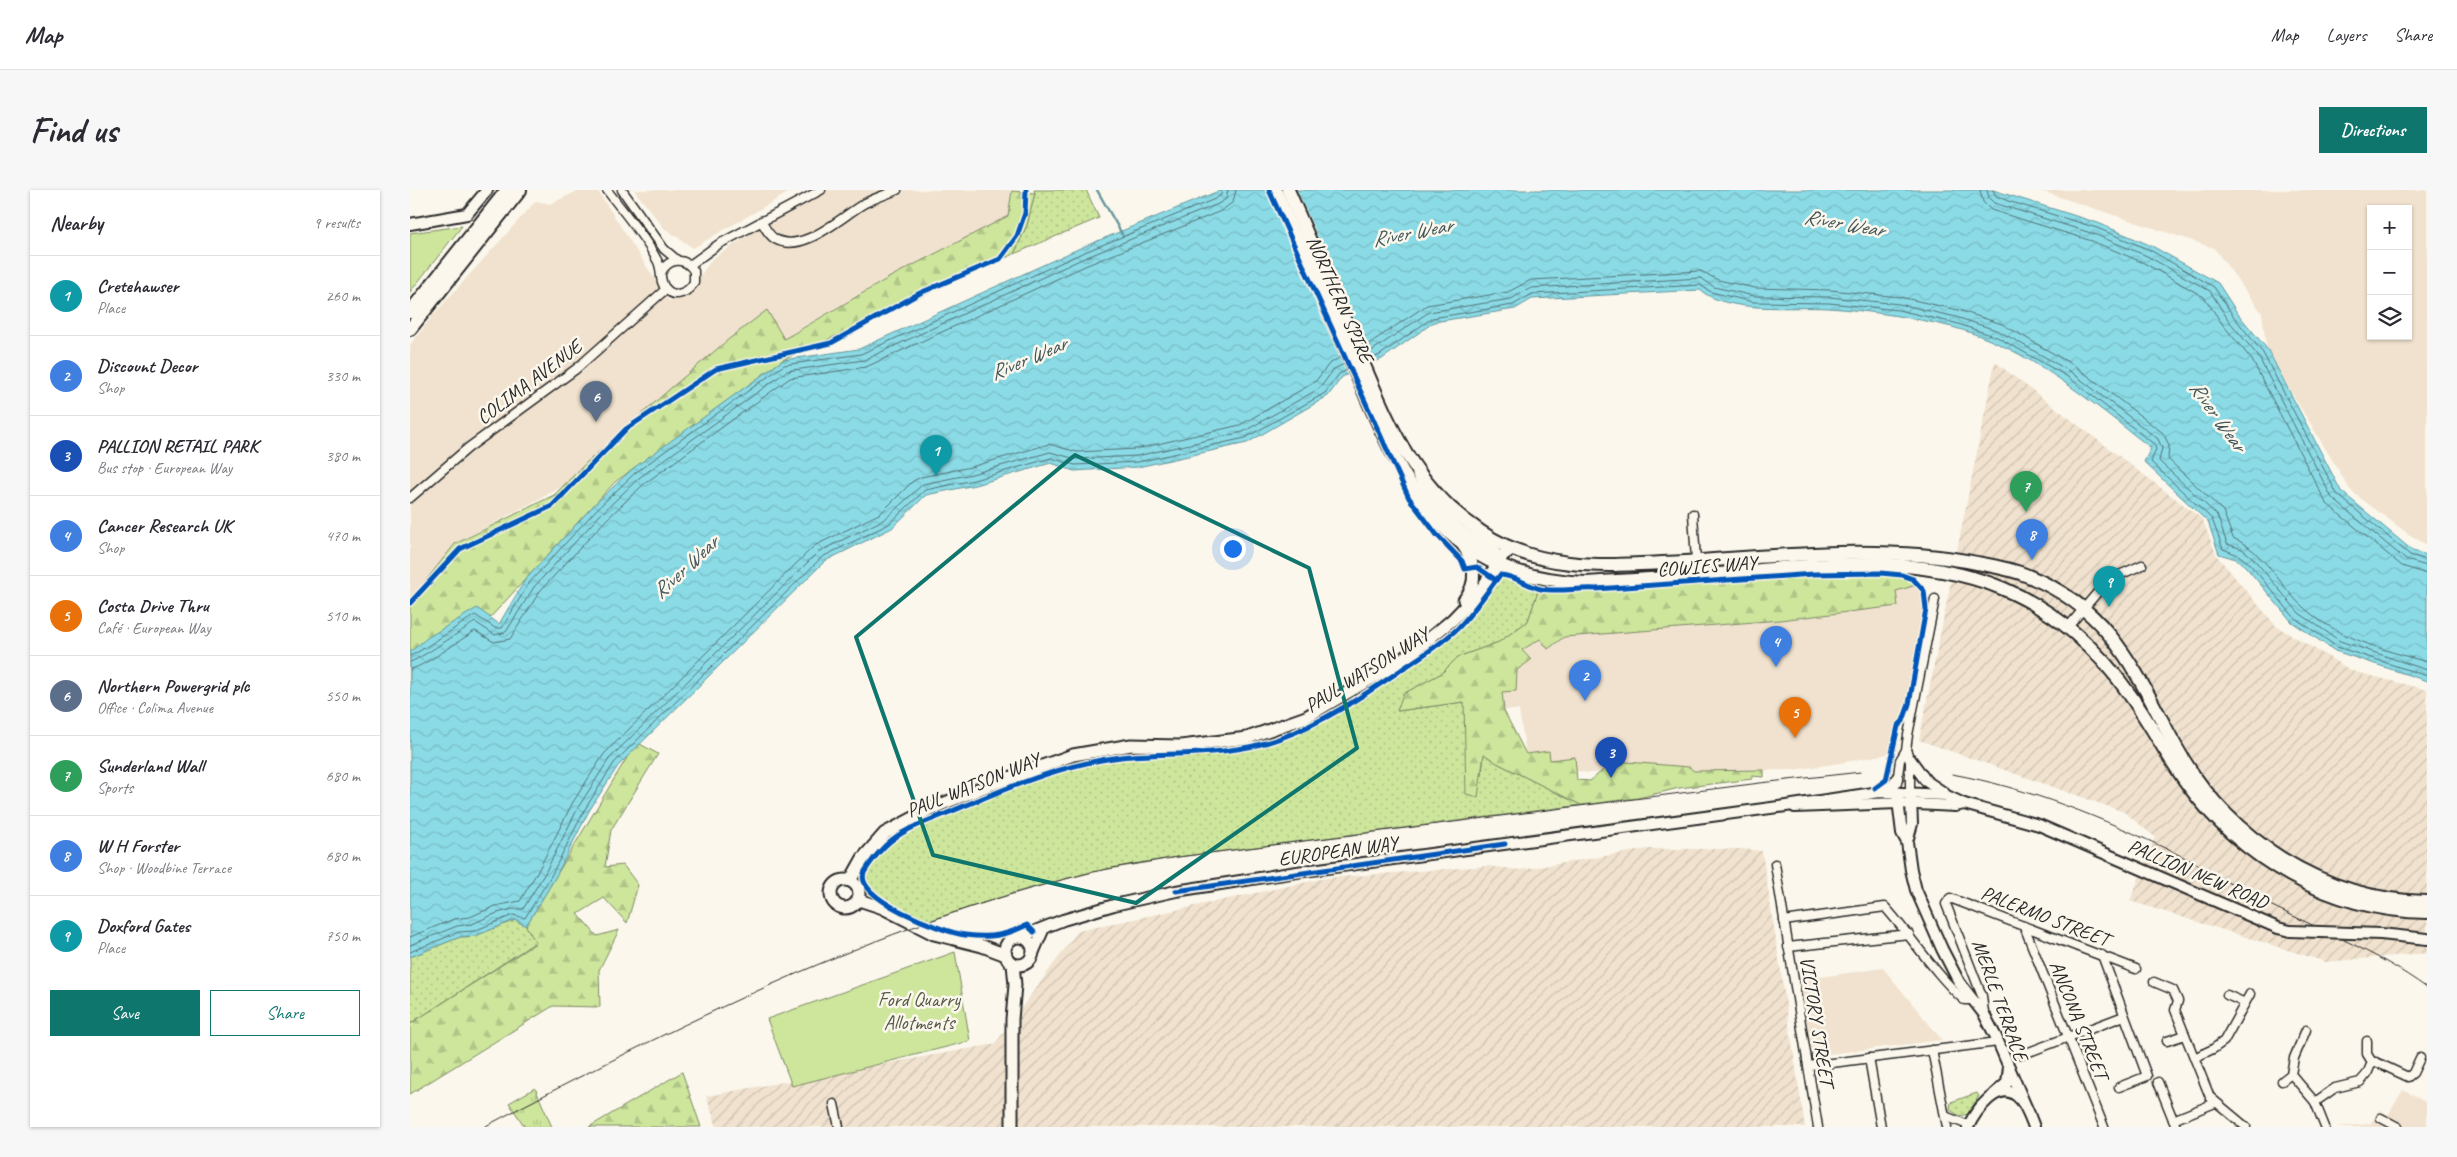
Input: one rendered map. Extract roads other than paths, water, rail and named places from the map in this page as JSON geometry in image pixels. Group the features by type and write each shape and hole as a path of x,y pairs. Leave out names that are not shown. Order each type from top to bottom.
{"highway":[{"path":"410,312 507,190"},
{"path":"410,329 520,190"},
{"name":"NORTHERN SPIRE","path":"1275,190 1381,417"},
{"name":"NORTHERN SPIRE","path":"1288,190 1381,417"},
{"name":"COWIES WAY","path":"1381,417 1418,473 1450,509 1488,537 1538,559 1567,564 1614,566 1834,553 1942,557 1973,562 2028,576 2084,607 2123,650 2194,777 2211,798 2244,831 2288,863 2325,881 2369,895 2427,902"},
{"name":"COWIES WAY","path":"1381,417 1397,463 1420,502 1433,519 1462,544 1498,565 1531,576 1566,582 1586,583 1771,569 1880,565 1931,569 1966,576 2008,590 2068,627 2113,670 2186,783 2204,805 2235,836 2271,864 2322,891 2371,906 2427,912"}],"main road":[{"path":"1418,473 1426,495 1436,508 1458,529 1495,553 1498,565"},
{"name":"PAUL WATSON WAY","path":"1445,626 1473,586 1474,572 1470,557 1462,544"},
{"name":"PAUL WATSON WAY","path":"850,881 863,858 885,833 930,809 992,784 1073,755 1131,745 1181,746 1247,738 1306,717 1394,665 1445,626 1481,590 1503,555 1512,549"},
{"path":"842,880 850,881 859,891 858,900 854,906 844,909 833,902 831,892 835,885 842,880"},
{"path":"858,900 883,908 934,934 982,946 1012,957 1030,962 1034,950 1028,940 1020,937 1013,939 1012,957 1015,985 1012,1019 1012,1127"}],"street":[{"path":"410,224 467,214 487,190"},
{"path":"608,190 658,261 662,282 666,289 678,294 686,292 692,287 695,277 690,265 678,260 664,249 622,190"},
{"path":"690,265 719,244 821,190"},
{"path":"761,221 769,234 780,241 808,238 821,233 865,203 898,190"},
{"path":"661,273 668,263 678,260"},
{"name":"COLIMA AVENUE","path":"410,498 468,448 576,370 666,289"},
{"path":"1693,514 1697,576"},
{"path":"2068,627 2108,580 2142,565"},
{"path":"1907,842 1912,824 1909,754 1935,600"},
{"path":"1909,754 1900,760 1897,792 1902,833 1907,842 1916,890 1942,950 1959,982 1984,1014"},
{"path":"1909,754 1926,782 1945,794"},
{"path":"1880,792 1893,785 1897,778"},
{"name":"EUROPEAN WAY","path":"1020,937 1114,905 1176,891 1307,870 1880,792 1897,792"},
{"name":"PALLION NEW ROAD","path":"1897,792 1945,794 1964,804 2039,825 2278,928 2290,931 2382,934 2427,939"},
{"name":"PALLION NEW ROAD","path":"1898,803 1955,806 1964,804"},
{"name":"EUROPEAN WAY","path":"1786,806 1813,808 1898,803"},
{"name":"VICTORY STREET","path":"1775,864 1818,1127"},
{"name":"PALERMO STREET","path":"1946,904 1947,899 1953,898 2136,969"},
{"name":"MERLE TERRACE","path":"1946,904 1982,996 1984,1014 2009,1066 2007,1083 1986,1100 1968,1126"},
{"path":"1784,921 1885,907 1909,934 1950,987 1964,1000 1973,1000"},
{"name":"ANCONA STREET","path":"2024,926 2104,1127"},
{"path":"1034,950 1044,928"},
{"path":"1788,947 1909,934"},
{"path":"2102,955 2147,1076 2119,1087"},
{"path":"2154,982 2174,990 2178,1001 2175,1010 2206,1090 2215,1103 2246,1127"},
{"path":"2194,1058 2213,1049 2224,1041 2250,994"},
{"path":"2228,995 2245,1003"},
{"path":"2021,1055 2124,1016"},
{"path":"2282,1081 2291,1074 2306,1030"},
{"path":"2167,1042 2184,1035"},
{"path":"2367,1041 2367,1054 2372,1062 2376,1062 2408,1077 2413,1073 2420,1058"},
{"path":"1808,1066 1998,1042"},
{"path":"1932,1050 1947,1127"},
{"path":"1869,1058 1880,1127"},
{"path":"2315,1102 2330,1090 2360,1082 2368,1074 2372,1062"},
{"path":"2009,1066 2034,1127"},
{"path":"2291,1074 2315,1102 2324,1127"},
{"path":"2158,1082 2175,1123 2215,1103"},
{"path":"1986,1100 2001,1093 2012,1092 2019,1097 2029,1114"},
{"path":"834,1104 839,1127"},
{"path":"1945,1116 1968,1126"},
{"path":"2380,1118 2387,1125 2398,1127"}],"water":[{"name":"River Wear","path":"1221,190 1993,190 2098,223 2152,246 2218,283 2238,314 2268,350 2341,491 2413,551 2427,555 2427,681 2335,651 2292,622 2245,566 2236,559 2219,554 2208,522 2144,462 2151,448 2057,377 2007,348 1980,336 1937,323 1875,313 1829,308 1744,306 1712,298 1700,290 1532,299 1515,309 1434,322 1382,359 1342,377 1328,396 1247,443 1138,467 1074,471 1051,463 975,485 926,495 892,528 825,561 618,766 589,811 555,878 526,926 515,920 475,936 460,937 410,957 410,652 427,638 477,608 499,624 525,580 592,507 632,469 783,360 859,349 1078,249"}],"waterway":[{"path":"1097,190 1122,234"}],"tram line":[{"path":"484,1127 704,1016 779,981 855,949 932,920 1010,895 1089,873 1178,857 1760,783 1861,772"},
{"path":"1952,774 2009,787 2065,805 2147,839 2184,857 2256,898 2365,950 2427,988"}],"place":[{"name":"Northern Powergrid plc","path":"596,422"},
{"name":"Cretehawser","path":"936,476"},
{"name":"Sunderland Wall","path":"2026,512"},
{"name":"W H Forster","path":"2032,560"},
{"name":"Doxford Gates","path":"2109,607"},
{"name":"Cancer Research UK","path":"1776,667"},
{"name":"Discount Decor","path":"1585,701"},
{"name":"Costa Drive Thru","path":"1795,738"},
{"name":"PALLION RETAIL PARK","path":"1611,778"}],"park label":[{"name":"Ford Quarry Allotments","path":"919,1010"}]}
